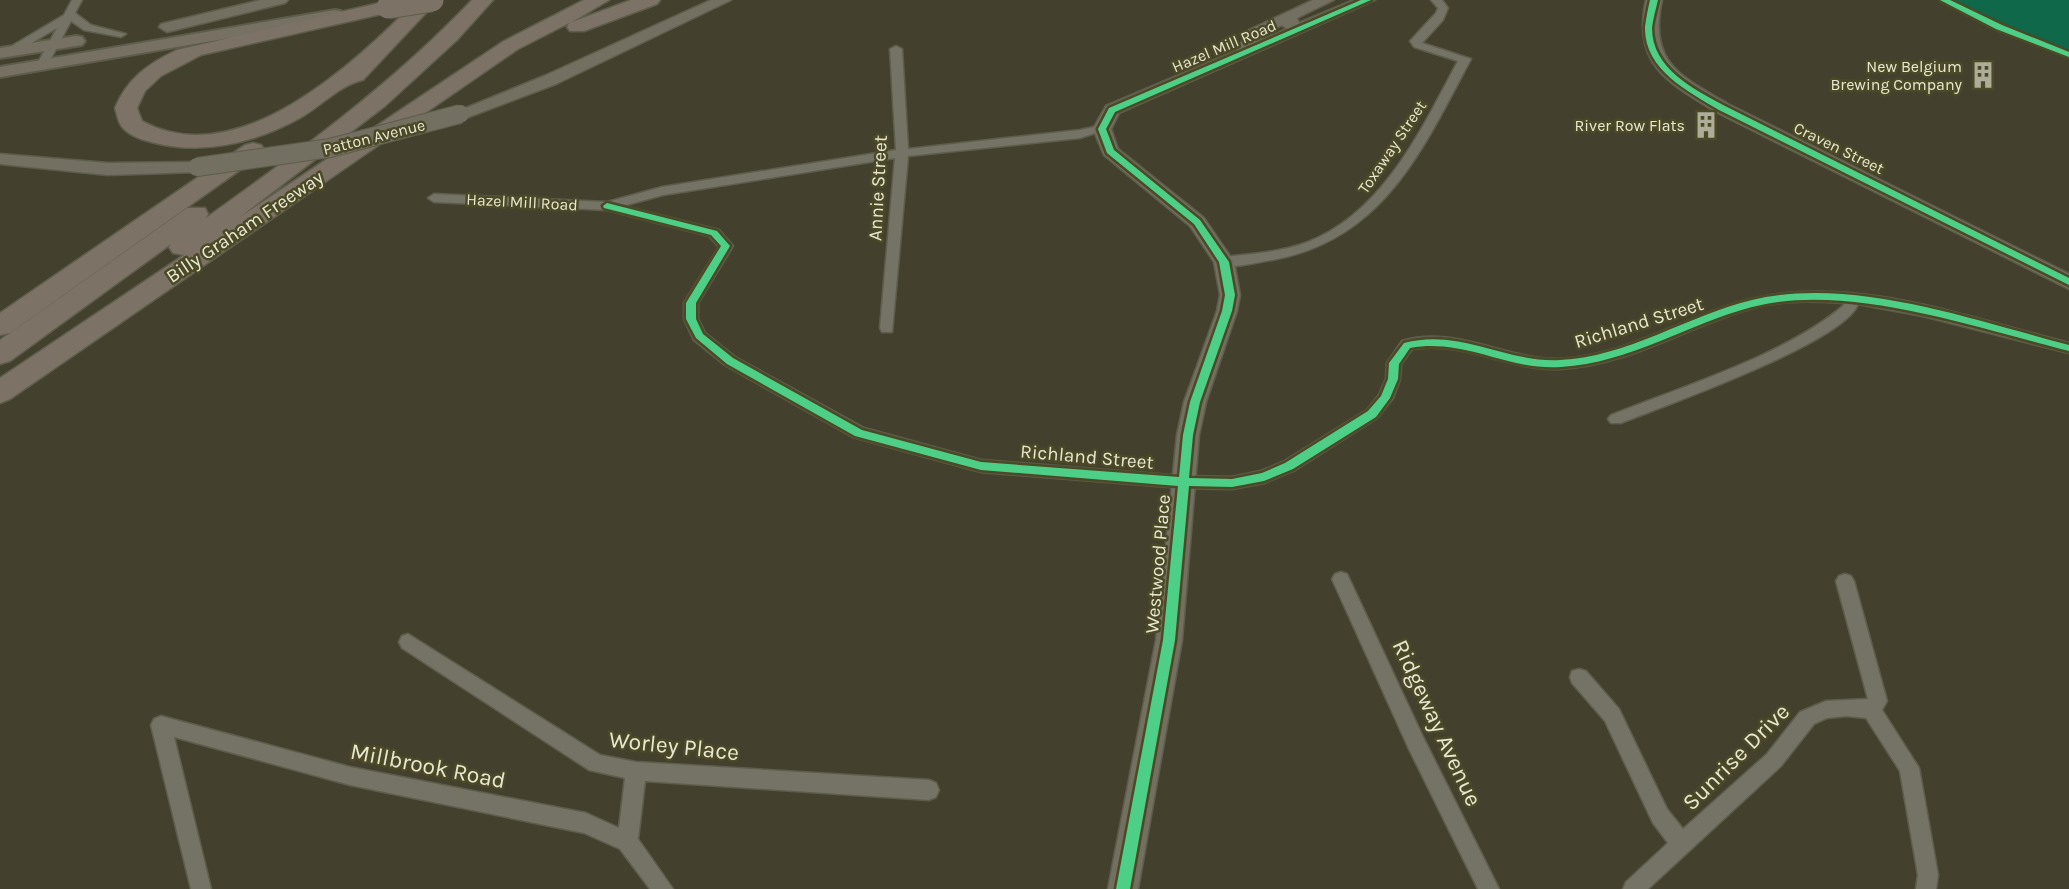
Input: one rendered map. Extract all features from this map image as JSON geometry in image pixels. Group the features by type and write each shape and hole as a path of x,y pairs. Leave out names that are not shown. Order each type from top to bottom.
{"highway":[{"path":"366,62 289,115 234,135 197,141 164,139 141,131 132,125 128,116 127,108 135,90 157,69 185,55 224,42 430,0"},
{"path":"0,326 316,106 430,0"},
{"name":"Billy Graham Freeway","path":"0,354 361,94 402,58 458,0"},
{"path":"0,379 388,95 432,55 483,0"},
{"name":"Billy Graham Freeway","path":"0,392 511,45 598,0"},
{"path":"442,93 567,32 650,0"}],"main road":[{"path":"5,53 343,0"},
{"path":"0,72 388,7"}],"street":[{"path":"43,64 77,0"},
{"path":"167,27 280,0"},
{"name":"Patton Avenue","path":"0,159 108,169 197,167 262,160 344,146 460,114 550,80 723,0"},
{"path":"1241,56 1255,33 1326,0"},
{"name":"Hazel Mill Road","path":"434,198 607,206 662,191 902,153 1101,129 1112,110 1367,0"},
{"name":"Toxaway Street","path":"1224,262 1314,244 1358,219 1375,204 1443,99 1465,59 1418,46 1416,41 1420,35 1441,16 1443,8 1436,0"},
{"name":"Craven Street","path":"1654,0 1648,34 1652,48 1679,82 1722,108 2069,282"},
{"path":"71,15 88,28 121,34"},
{"path":"5,53 71,15"},
{"path":"1290,15 1288,22 1299,30"},
{"name":"Annie Street","path":"887,328 902,153 896,49"},
{"name":"Westwood Place","path":"1101,129 1110,151 1197,222 1224,262 1230,295 1227,311 1195,402 1183,482 1169,640 1123,889"},
{"name":"Richland Street","path":"607,206 714,233 726,246 691,303 691,319 699,336 730,361 859,433 981,466 1183,482 1232,483 1264,477 1289,466 1372,414 1385,398 1399,352 1407,345 1425,340 1534,364 1561,364 1629,349 1776,299 1850,299 1891,305 2069,348"},
{"path":"1616,419 1790,345 1843,316 1851,306 1850,299"},
{"name":"Ridgeway Avenue","path":"1341,579 1415,741 1489,889"},
{"path":"1845,581 1878,701 1871,710 1909,768 1928,875 1926,889"},
{"name":"Worley Place","path":"408,642 596,763 636,771 929,790"},
{"path":"1579,677 1612,715 1660,817 1683,845"},
{"name":"Sunrise Drive","path":"1638,888 1774,760 1807,718 1826,710 1847,707 1871,710"},
{"name":"Millbrook Road","path":"201,889 161,725 349,776 586,822 627,842 663,889"},
{"path":"627,842 636,771"}],"shaded area":[{"path":"1953,0 2069,0 2069,53"}],"cycle path":[{"path":"1123,889 1169,640 1188,435 1195,402 1227,311 1230,295 1224,262 1197,222 1110,151 1102,129 1112,110 1367,0"},
{"path":"1654,0 1649,24 1651,46 1665,69 1687,87 1722,108 2069,282"},
{"path":"1944,0 1999,27 2069,55"},
{"path":"607,206 714,233 726,246 691,303 691,319 699,336 730,361 859,433 981,466 1183,482 1232,483 1264,477 1289,466 1372,414 1385,398 1393,379 1394,363 1407,345 1445,342 1539,363 1585,361 1613,355 1723,313 1777,298 1810,296 1884,303 2069,348"}],"place":[{"name":"New Belgium Brewing Company","path":"1983,75"},
{"name":"River Row Flats","path":"1706,125"}]}
